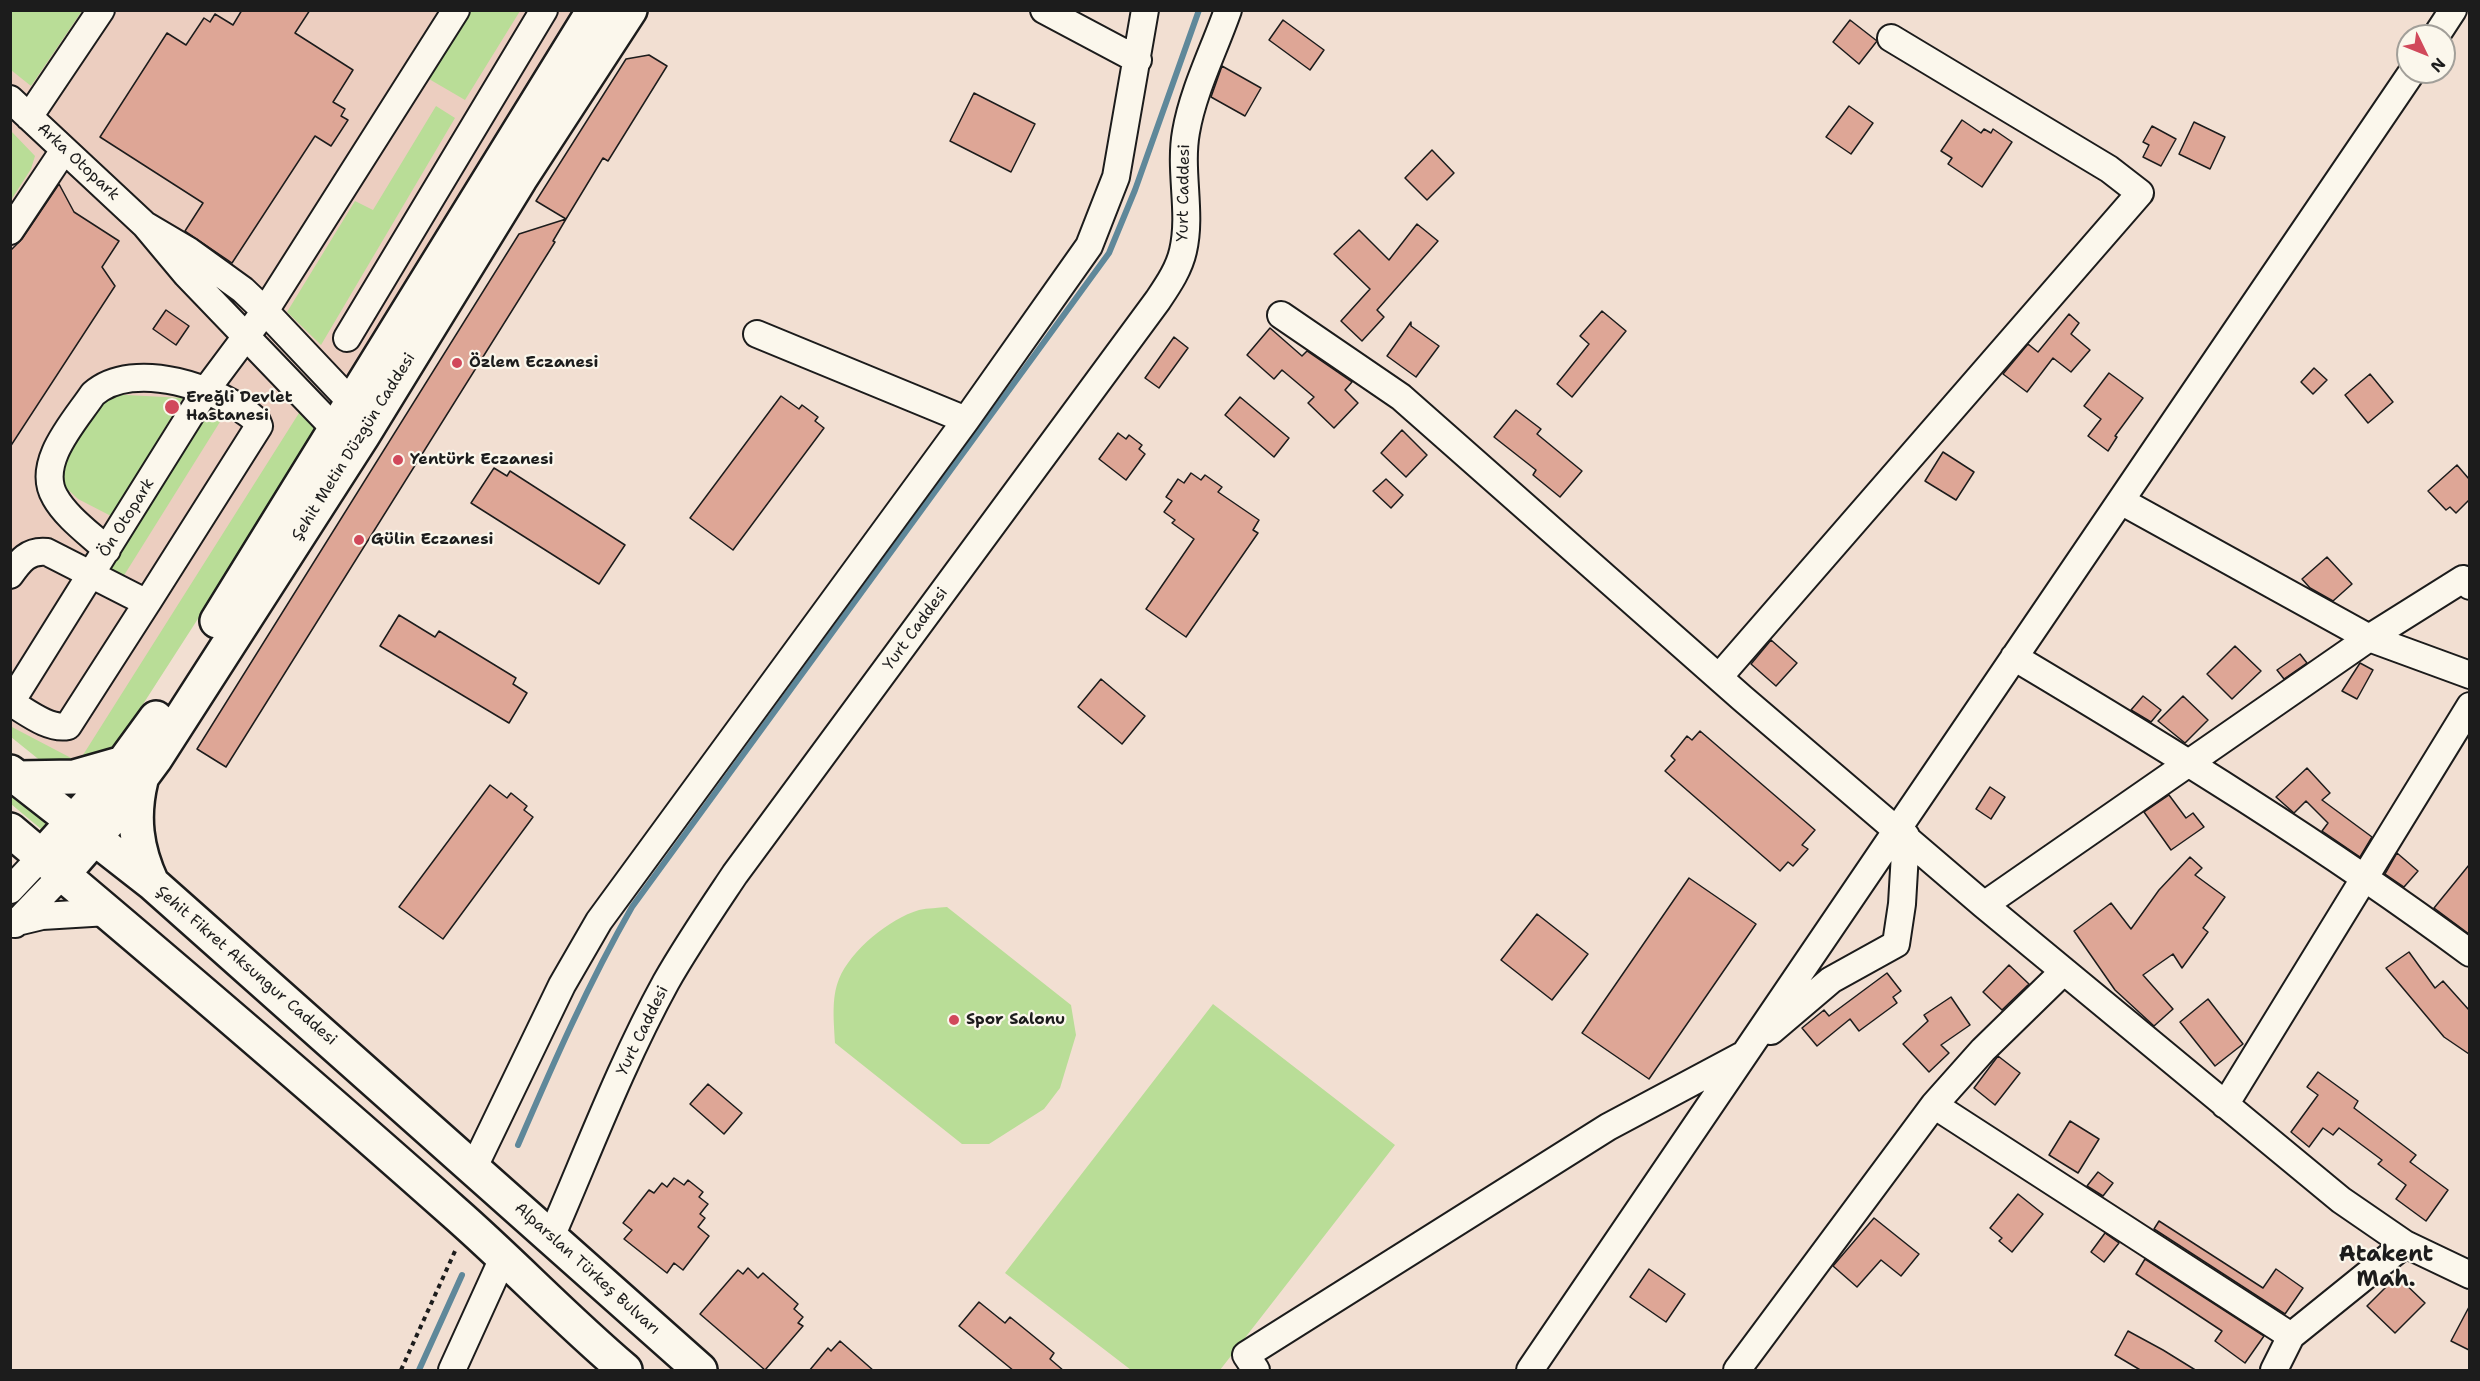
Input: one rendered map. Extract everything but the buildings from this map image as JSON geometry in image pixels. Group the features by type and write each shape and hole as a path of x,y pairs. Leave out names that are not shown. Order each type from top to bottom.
{"main road":[{"name":"Şehit Metin Düzgün Caddesi","path":"52,865 84,830 132,770 351,423 594,10"},
{"name":"Şehit Metin Düzgün Caddesi","path":"351,423 520,179 630,10"},
{"path":"14,775 74,777 132,770 136,801 136,831 144,866 152,883"},
{"name":"Şehit Fikret Aksungur Caddesi","path":"14,775 152,883 474,1167"},
{"path":"10,830 458,1215 625,1371"},
{"name":"Alparslan Türkeş Bulvarı","path":"474,1167 700,1371"}],"street":[{"path":"29,117 100,10"},
{"name":"Ön Otopark","path":"11,702 206,390 265,311 456,10"},
{"path":"347,338 544,10"},
{"path":"1044,10 1137,60"},
{"path":"474,1167 562,984 599,921 1043,315 1089,246 1116,177 1145,10"},
{"name":"Yurt Caddesi","path":"551,1237 628,1058 666,983 693,937 735,874 1152,309 1174,274 1183,252 1186,230 1183,156 1186,129 1228,10"},
{"path":"2444,24 2453,10"},
{"path":"1719,677 2140,194 2109,169 1891,38"},
{"path":"1530,1371 1747,1051 1902,833 2014,657 2404,84"},
{"name":"Arka Otopark","path":"10,99 145,225"},
{"path":"10,231 64,150"},
{"path":"145,225 199,258 243,290 265,311 351,423"},
{"path":"145,225 186,274 246,336 351,423"},
{"path":"1281,315 1401,397 1719,677 1984,904 2341,1200 2405,1244 2469,1275"},
{"path":"757,334 966,420"},
{"path":"11,702 50,725 60,728 68,726 259,426 253,417 206,390 159,378 109,383 93,394 56,452 50,477 55,498 107,550"},
{"path":"2121,501 2369,638 2469,675"},
{"path":"10,575 21,560 38,551 47,552 147,603"},
{"path":"1984,904 2369,638 2463,579 2469,586"},
{"path":"2014,657 2189,762 2363,878 2469,953"},
{"path":"2225,1105 2469,706"},
{"path":"1256,1371 1246,1355 1608,1127 1738,1059 1831,980 1896,944 1902,904 1902,833"},
{"path":"10,890 52,865"},
{"path":"14,925 52,865"},
{"path":"14,925 42,916 108,912"},
{"path":"1737,1371 1934,1105 1983,1050 2064,971"},
{"path":"1934,1105 2291,1336"},
{"path":"2274,1371 2291,1336 2405,1244"},
{"path":"452,1371 503,1258"}],"path":[{"path":"401,1371 456,1250 458,1215"}],"shaded area":[{"name":"Ereğli Devlet Hastanesi","path":"10,11 579,11 351,377 118,743 59,766 11,737"}],"green space":[{"path":"10,11 82,11 31,86 11,70"},
{"path":"470,11 520,11 465,100 429,79"},
{"path":"436,106 455,118 321,345 287,312 355,201 373,210"},
{"path":"11,131 35,156 31,169 11,200"},
{"path":"108,394 183,398 111,516 78,499 61,483 61,465"},
{"path":"210,409 223,417 123,577 108,570"},
{"path":"299,413 314,428 315,437 118,743 103,755 83,762 42,762 11,737 10,726 73,759 83,755"},
{"path":"10,789 48,822 41,829 11,804"},
{"name":"Spor Salonu","path":"947,907 1071,1005 1076,1035 1060,1088 1044,1109 989,1144 962,1144 835,1043 836,986 852,957 872,937 907,914 919,910"},
{"path":"1213,1004 1395,1145 1220,1370 1131,1370 1005,1273"}],"waterway":[{"path":"518,1145 586,995 632,907 1109,253 1135,190 1199,10"},
{"path":"419,1370 462,1275"}],"place":[{"name":"Özlem Eczanesi","path":"457,363"},
{"name":"Ereğli Devlet Hastanesi","path":"172,407"},
{"name":"Yentürk Eczanesi","path":"398,460"},
{"name":"Gülin Eczanesi","path":"359,540"},
{"name":"Spor Salonu","path":"954,1020"}],"district":[{"name":"Atakent Mah.","path":"2386,1268"}]}
